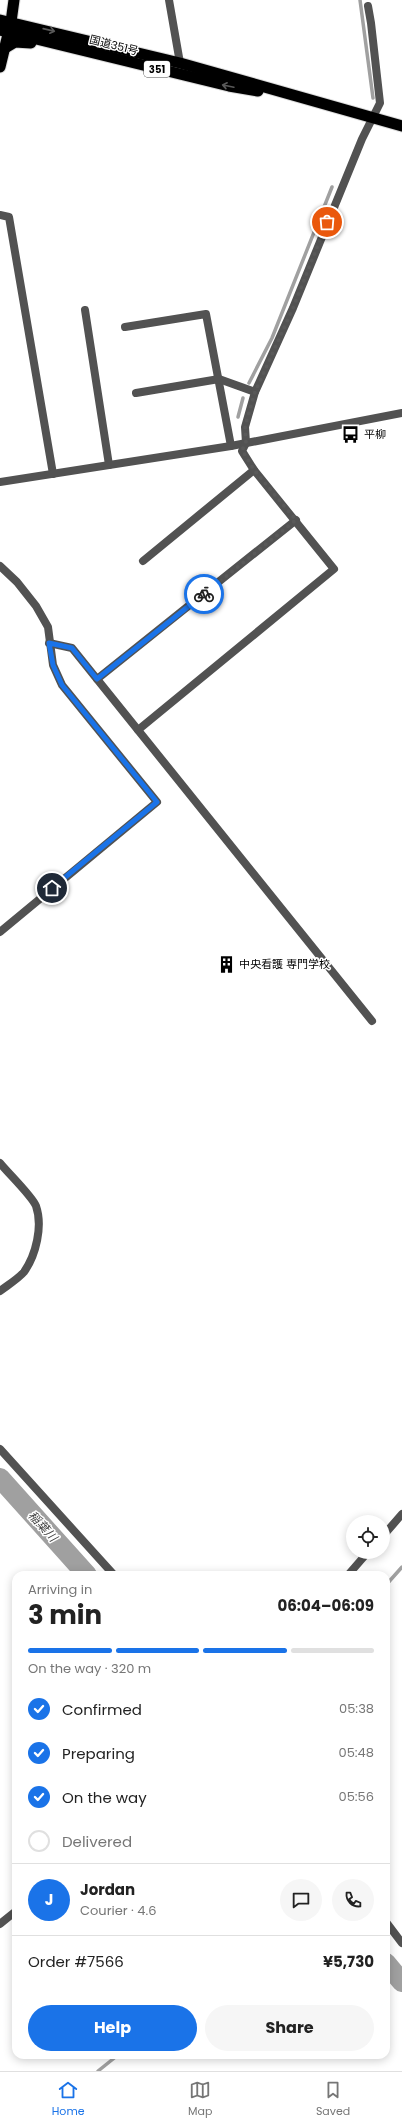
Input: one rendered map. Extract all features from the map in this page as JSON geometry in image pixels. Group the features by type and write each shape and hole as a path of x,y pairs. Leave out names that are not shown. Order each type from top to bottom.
{"highway":[{"path":"0,68 5,48 5,26 14,0"},
{"name":"国道351号","path":"5,26 106,56 229,86 308,100"},
{"name":"国道351号","path":"5,26 180,63 402,126"},
{"path":"5,48 15,42 28,43 67,52 106,56"}],"street":[{"path":"169,0 180,63"},
{"path":"138,730 334,569 296,520 254,470 242,450 246,443 245,426 255,392 293,308 362,139 380,103 368,6"},
{"path":"0,215 9,217 53,474"},
{"path":"85,310 109,464"},
{"path":"125,327 206,314 231,446"},
{"path":"136,393 219,380 255,392"},
{"path":"0,482 231,446 402,413"},
{"path":"143,561 254,470"},
{"path":"97,679 296,520"},
{"path":"0,566 17,582 36,606 48,627 53,665 62,685 157,802 0,932"},
{"path":"49,643 72,648 372,1021"},
{"path":"0,1163 36,1206 38,1228 38,1242 23,1273 0,1291"},
{"path":"0,1449 110,1571"},
{"path":"390,1528 402,1514"},
{"path":"351,1571 362,1559"},
{"path":"0,1924 12,1914"},
{"path":"390,1927 402,1943"}],"waterway":[{"path":"360,0 373,98"},
{"path":"249,383 272,338 332,187"},
{"path":"238,417 243,398"},
{"name":"稲葉川","path":"0,1478 83,1571"},
{"path":"390,1580 402,1567"},
{"name":"稲葉川","path":"390,1968 402,1982"},
{"path":"98,2071 113,2059"}],"way so far":[{"path":"204,594 296,520 254,470 242,450 246,443 245,426 255,392 293,308 327,222"}],"place":[{"name":"平柳","path":"351,434"},
{"name":"中央看護 専門学校","path":"226,964"}],"route":[{"path":"52,888 157,802 62,685 53,665 49,643 72,648 97,679 204,594"}]}
